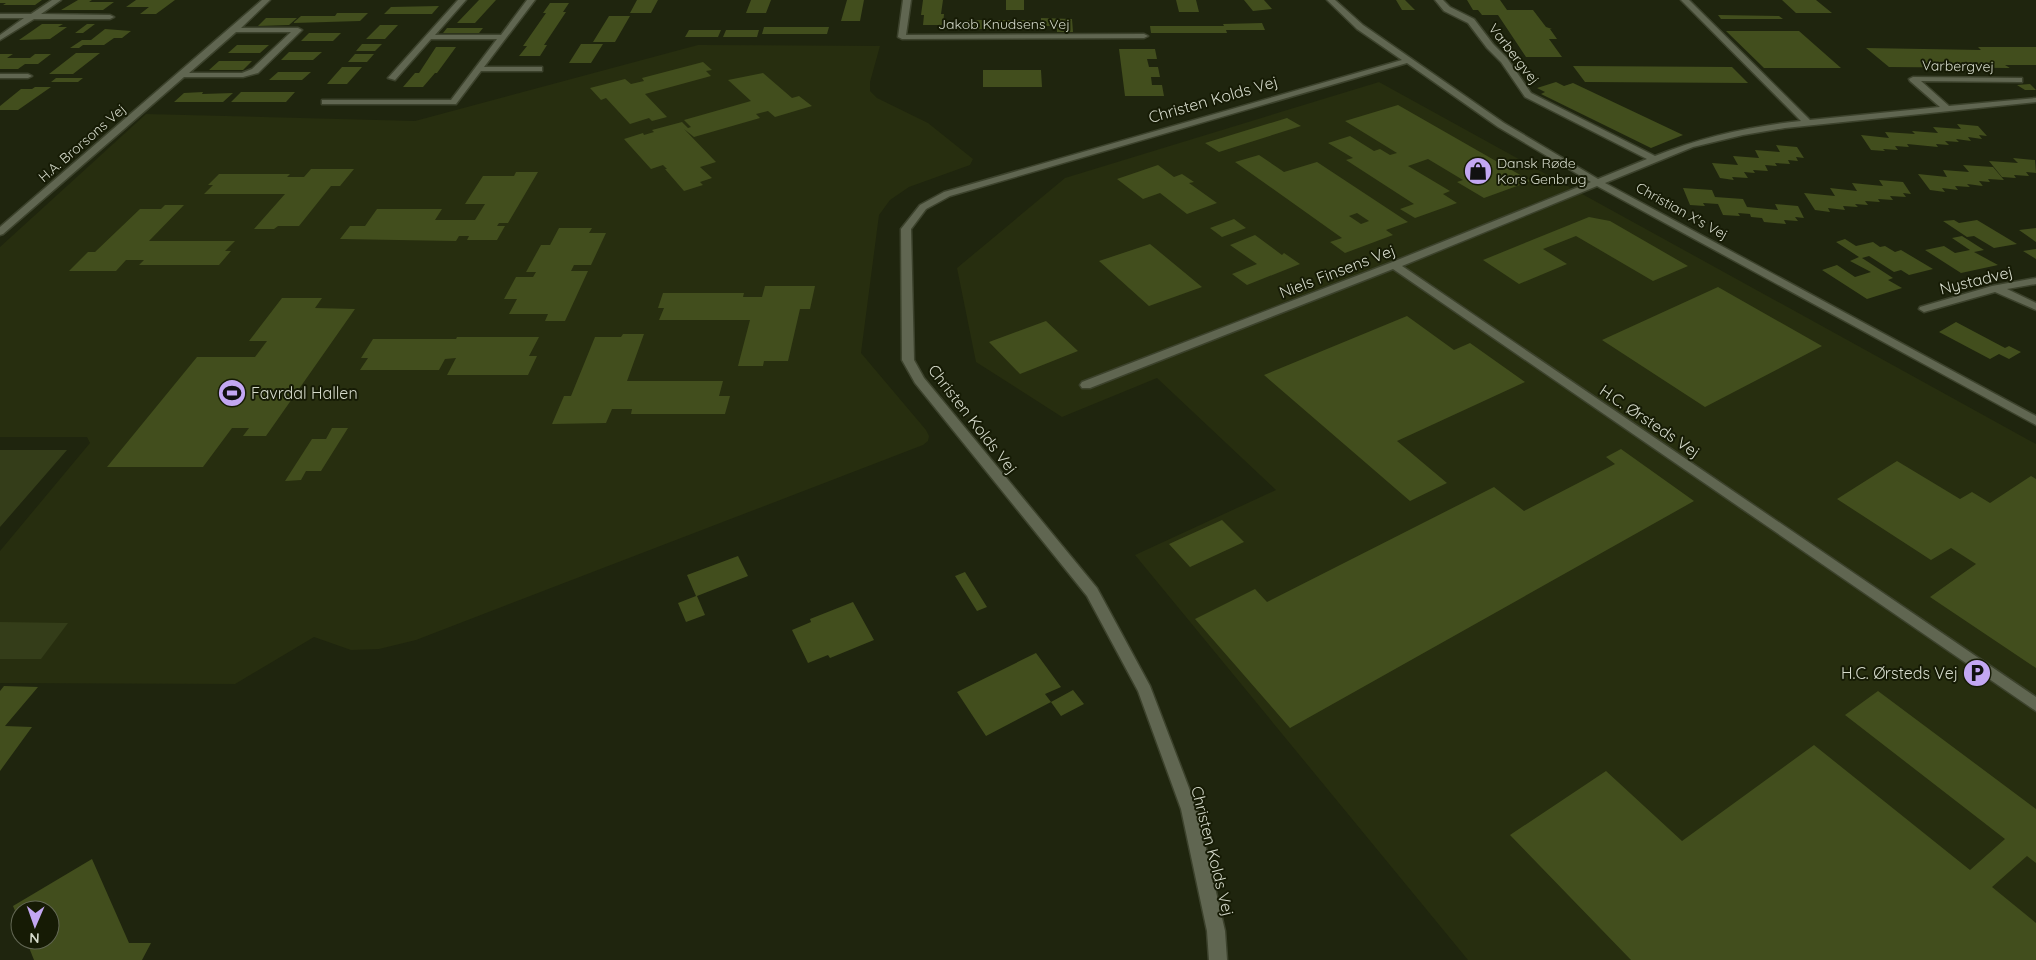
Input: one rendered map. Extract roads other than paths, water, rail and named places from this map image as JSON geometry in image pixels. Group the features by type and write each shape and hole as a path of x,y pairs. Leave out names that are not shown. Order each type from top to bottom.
{"street":[{"path":"0,38 56,0"},
{"name":"H.A. Brorsons Vej","path":"0,232 234,30 266,0"},
{"path":"392,78 462,0"},
{"path":"325,102 453,102 530,0"},
{"name":"Jakob Knudsens Vej","path":"907,0 902,37 1144,36"},
{"name":"Christian X's Vej","path":"1330,0 1360,27 1501,125 1599,183 2036,421"},
{"name":"Varbergvej","path":"1439,0 1447,9 1472,21 1490,46 1504,60 1528,95 1654,159"},
{"path":"1685,0 1807,122"},
{"path":"0,16 110,16"},
{"path":"182,75 244,75 255,71 298,30 234,30"},
{"path":"428,37 502,37"},
{"name":"Christen Kolds Vej","path":"1218,960 1216,931 1189,809 1145,690 1092,592 919,380 908,360 906,229 915,213 927,203 947,194 1407,61"},
{"path":"477,70 539,70"},
{"path":"0,76 28,76"},
{"name":"Varbergvej","path":"1947,109 1912,79 2019,80"},
{"path":"1599,183 1690,145 1742,132 1807,122 2036,100"},
{"name":"Niels Finsens Vej","path":"1086,386 1599,183"},
{"name":"H.C. Ørsteds Vej","path":"1394,265 2036,705"},
{"name":"Nystadvej","path":"1924,308 1996,288 2036,281"},
{"path":"1996,288 2036,308"}],"place":[{"name":"Dansk Røde Kors Genbrug","path":"1478,171"},
{"name":"Favrdal Hallen","path":"232,393"},
{"name":"H.C. Ørsteds Vej","path":"1977,673"}]}
